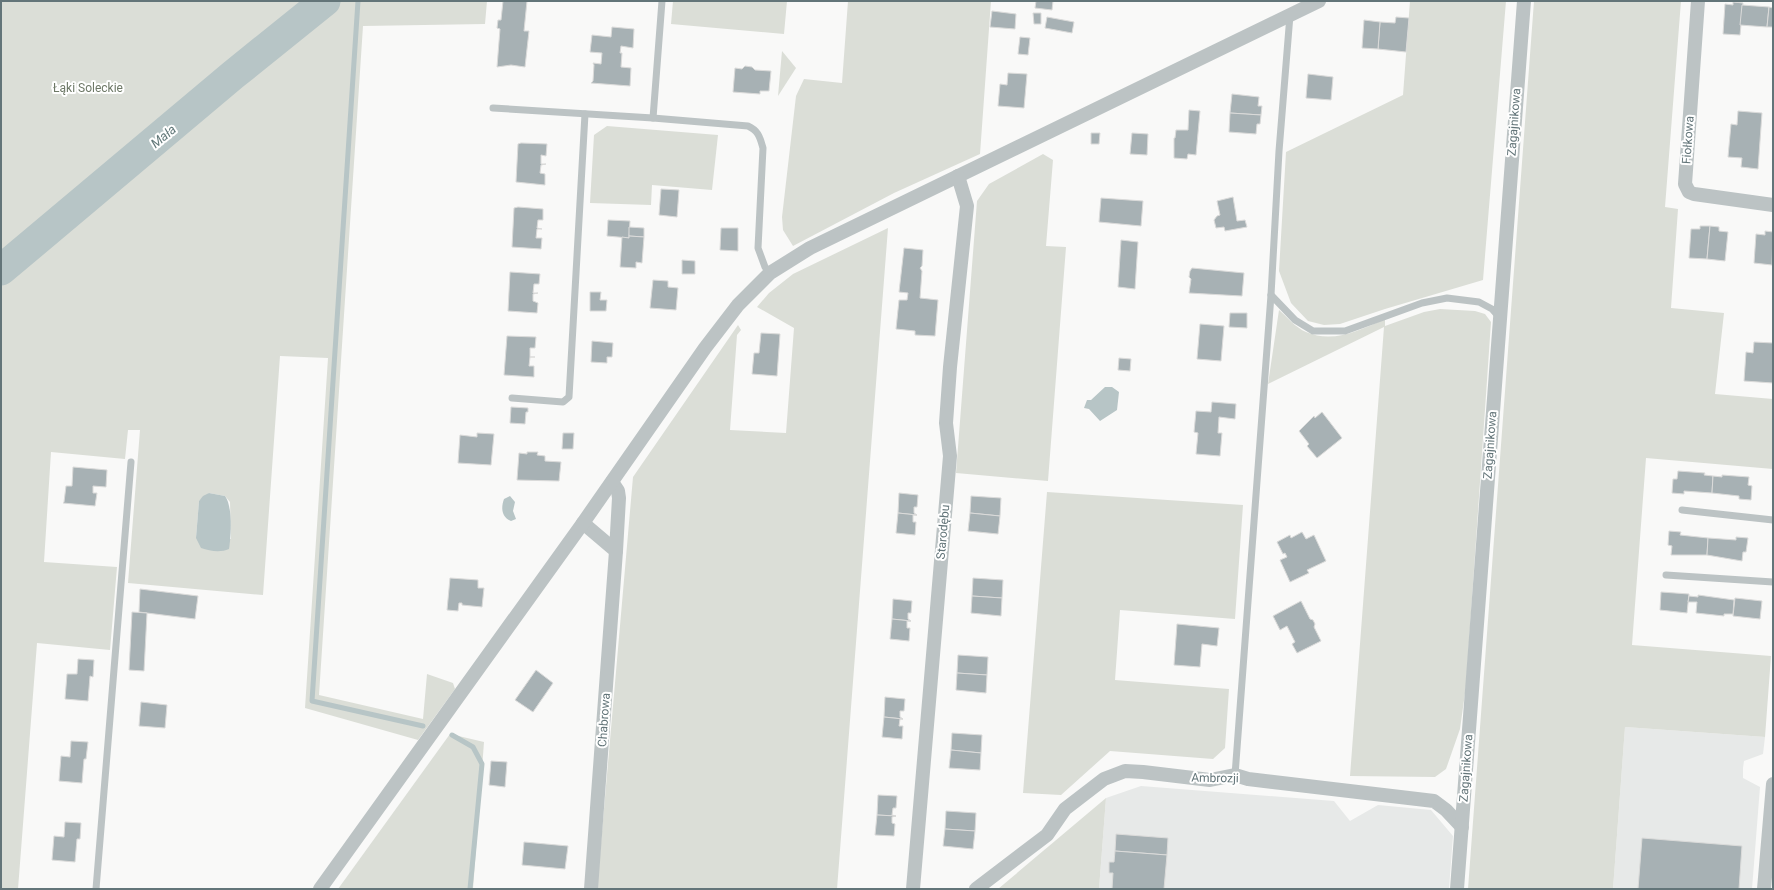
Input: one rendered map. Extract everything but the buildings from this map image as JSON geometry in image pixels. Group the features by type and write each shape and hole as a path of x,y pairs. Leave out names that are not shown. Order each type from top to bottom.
{"street":[{"path":"320,889 583,523 709,342 738,305 770,274 810,248 1319,1"},
{"name":"Zagajnikowa","path":"1457,889 1524,1"},
{"name":"Fiołkowa","path":"1698,1 1685,184 1686,188 1694,194 1773,205"},
{"name":"Starodębu","path":"913,889 950,456 946,423 950,367 967,206 958,176"},
{"name":"Chabrowa","path":"591,889 619,498 618,491 612,482"},
{"path":"583,523 616,551"},
{"name":"Ambrozji","path":"976,889 1047,835 1065,809 1104,779 1124,771 1210,780 1235,775 1248,779 1434,801 1446,810 1462,827"},
{"path":"1764,889 1773,784"}],"lane":[{"path":"653,118 662,1"},
{"path":"1235,775 1290,15"},
{"path":"493,108 653,118 748,126 755,129 760,136 763,148 758,248 765,267 770,274"},
{"path":"512,398 563,402 569,397 585,114"},
{"path":"1270,295 1295,320 1313,331 1346,331 1422,303 1447,298 1479,302 1492,310 1499,317"},
{"path":"96,889 131,462"},
{"path":"1682,510 1773,520"},
{"path":"1666,575 1773,582"}],"shaded area":[{"path":"1105,387 1112,387 1119,392 1117,410 1100,421 1089,409 1084,408 1087,400 1091,400"},
{"path":"209,493 225,496 228,501 231,529 229,549 226,550 215,551 201,548 196,538 199,501 203,496"},
{"path":"510,496 515,502 513,511 516,519 511,521 505,517 502,508 504,499"},
{"path":"1625,727 1765,737 1763,754 1744,761 1743,768 1743,778 1760,787 1752,889 1613,889"},
{"path":"1141,786 1334,801 1350,821 1378,805 1431,810 1453,836 1449,889 1099,889 1106,798"}],"green space":[{"name":"Łąki Soleckie","path":"1,1 487,1 485,24 363,26 319,695 423,719 427,674 453,683 455,689 418,740 305,708 328,358 280,356 263,595 128,583 140,430 128,430 125,459 51,452 44,562 117,567 110,650 37,643 18,889 1,889","holes":["209,493 225,496 230,502 231,539 196,538 199,501"]},
{"path":"673,1 787,1 784,34 671,24"},
{"path":"848,1 991,1 980,154 894,193 793,246 783,230 782,217 796,96 804,79 842,83"},
{"path":"1410,1 1506,1 1483,280 1340,324 1324,325 1308,321 1291,303 1279,271 1286,152 1403,95"},
{"path":"1534,1 1681,1 1665,207 1678,209 1671,308 1724,313 1715,394 1773,399 1773,469 1646,458 1632,645 1771,656 1765,737 1625,727 1613,889 1468,889"},
{"path":"782,51 796,68 778,96"},
{"path":"607,126 718,135 712,190 652,185 651,205 590,203 594,135"},
{"path":"1043,154 1053,160 1046,246 1066,247 1048,481 956,473 977,201 989,184"},
{"path":"888,228 837,889 597,889 633,477 738,325 741,330 737,335 730,430 786,433 794,328 757,307 769,293 793,274"},
{"path":"1440,309 1475,311 1485,314 1491,322 1466,686 1460,729 1446,769 1435,777 1350,776 1384,327 1268,384 1279,310 1302,330 1326,337 1356,331 1385,319 1385,326 1424,312"},
{"path":"1047,492 1243,505 1235,619 1120,610 1115,680 1229,689 1225,748 1213,759 1110,751 1061,795 1023,793"},
{"path":"450,734 484,742 473,889 338,889"},
{"path":"1106,798 1099,889 998,889"}],"waterway":[{"name":"Mała","path":"1,270 233,75 325,1"},
{"path":"358,1 312,701 423,726"},
{"path":"452,735 473,747 482,764 470,889"}]}
